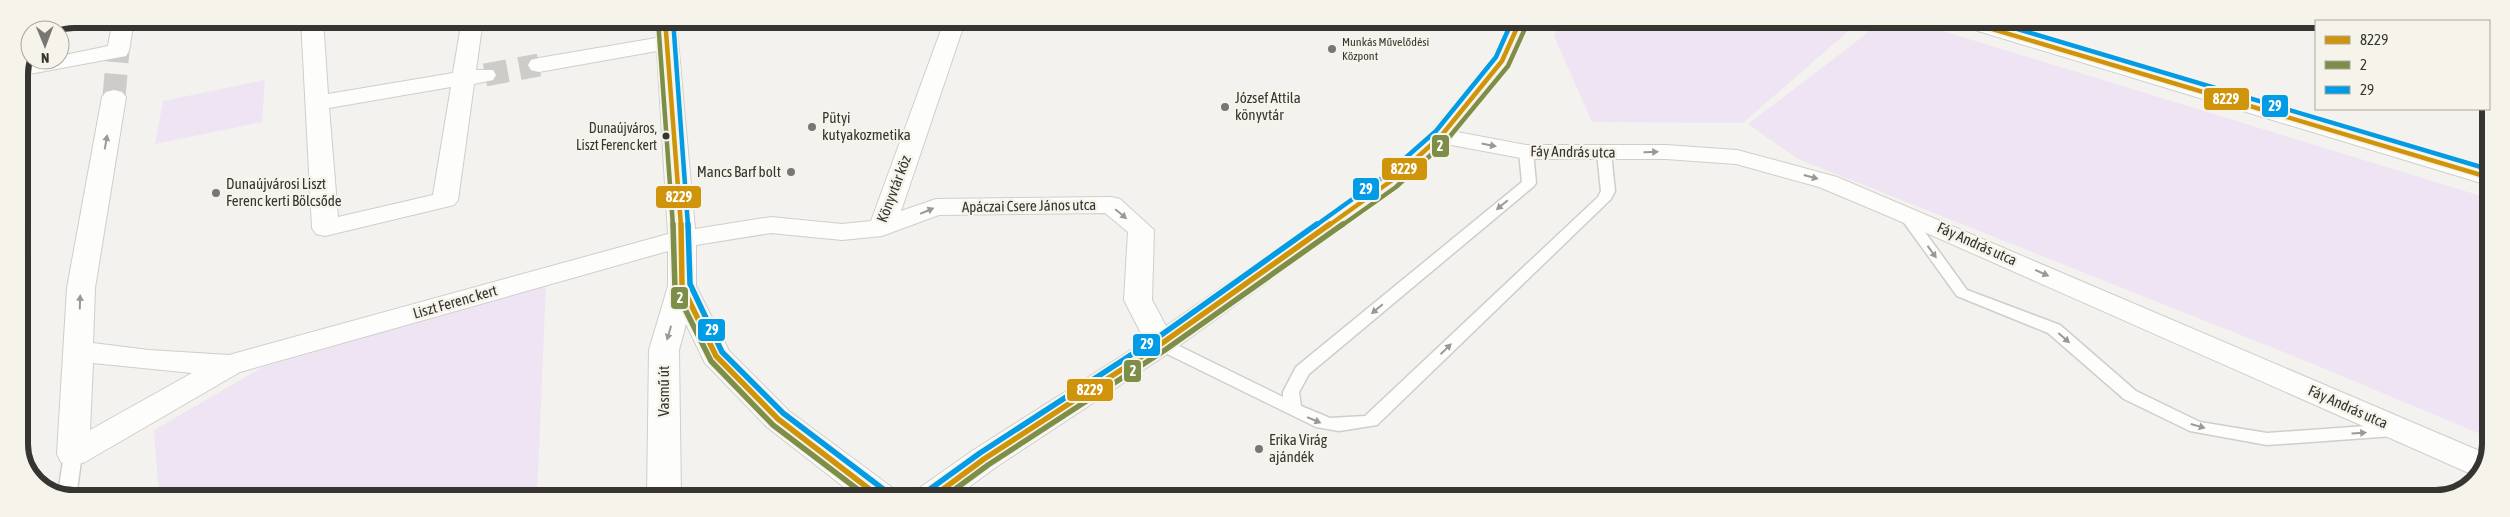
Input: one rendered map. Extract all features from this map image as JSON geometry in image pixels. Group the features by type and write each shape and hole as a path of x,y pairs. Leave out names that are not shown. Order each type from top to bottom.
{"street":[{"path":"70,60 118,51 122,28"},
{"path":"313,28 325,228 445,200 474,77 473,28"},
{"name":"Könyvtár köz","path":"682,239 770,225 842,232 882,228 953,28"},
{"path":"941,490 984,459 1162,344 1391,181 1441,136 1502,61 1517,28"},
{"path":"1989,28 2482,175"},
{"path":"538,65 666,31"},
{"name":"Vasmű út","path":"664,490 664,350 682,286 682,239 666,31"},
{"path":"317,103 474,77"},
{"path":"73,454 81,288 114,97"},
{"name":"Fáy András utca","path":"1441,136 1526,152 1604,154 1666,152 1737,157 1828,182 1904,212 2477,464"},
{"name":"Apáczai Csere János utca","path":"882,228 936,207 1111,206 1141,230 1138,300 1162,344"},
{"name":"Liszt Ferenc kert","path":"73,454 229,365 682,239"},
{"name":"Vasmű út","path":"682,286 716,356 778,420 871,490"},
{"name":"Liszt Ferenc kert","path":"78,351 149,360 229,365"}],"lane":[{"path":"1293,410 1291,392 1302,370 1529,183 1526,152"},
{"path":"1162,344 1314,421 1330,426 1353,426 1371,421 1604,199 1608,191 1604,154"},
{"path":"1904,212 1962,293 2054,329 2130,395 2196,427 2267,439 2400,430"},
{"path":"69,489 73,454"}],"shaded area":[{"path":"1558,28 1852,28 1743,123 1592,122 1554,36"},
{"path":"1870,28 1933,28 2482,196 2482,435 2301,359 1798,159 1748,124 1865,35"},
{"path":"265,80 262,122 155,144 163,101"},
{"path":"546,285 537,490 158,490 154,430 263,367"}],"tunnel":[{"path":"114,97 118,51"},
{"path":"485,75 539,65"}],"transit line":[{"name":"2","path":"659,28 674,239 675,289 711,361 773,425 858,490"},
{"name":"8229","path":"666,28 682,239 682,286 716,356 778,419 871,490"},
{"name":"29","path":"674,28 689,238 690,284 722,352 783,413 884,490"},
{"name":"29","path":"929,490 980,453 1157,338 1386,175 1436,131 1496,57 1509,28"},
{"name":"8229","path":"942,490 984,459 1161,344 1391,181 1441,136 1502,61 1517,28"},
{"name":"2","path":"954,490 988,465 1165,350 1396,187 1446,141 1508,66 1525,28"},
{"name":"8229","path":"1989,28 2482,175"},
{"name":"29","path":"2014,28 2482,167"}],"place":[{"name":"Munkás Művelődési Központ","path":"1332,49"},
{"name":"József Attila könyvtár","path":"1225,107"},
{"name":"Pütyi kutyakozmetika","path":"812,127"},
{"name":"Dunaújváros, Liszt Ferenc kert","path":"666,136"},
{"name":"Mancs Barf bolt","path":"791,172"},
{"name":"Dunaújvárosi Liszt Ferenc kerti Bölcsőde","path":"216,193"},
{"name":"Erika Virág ajándék","path":"1259,449"}]}
